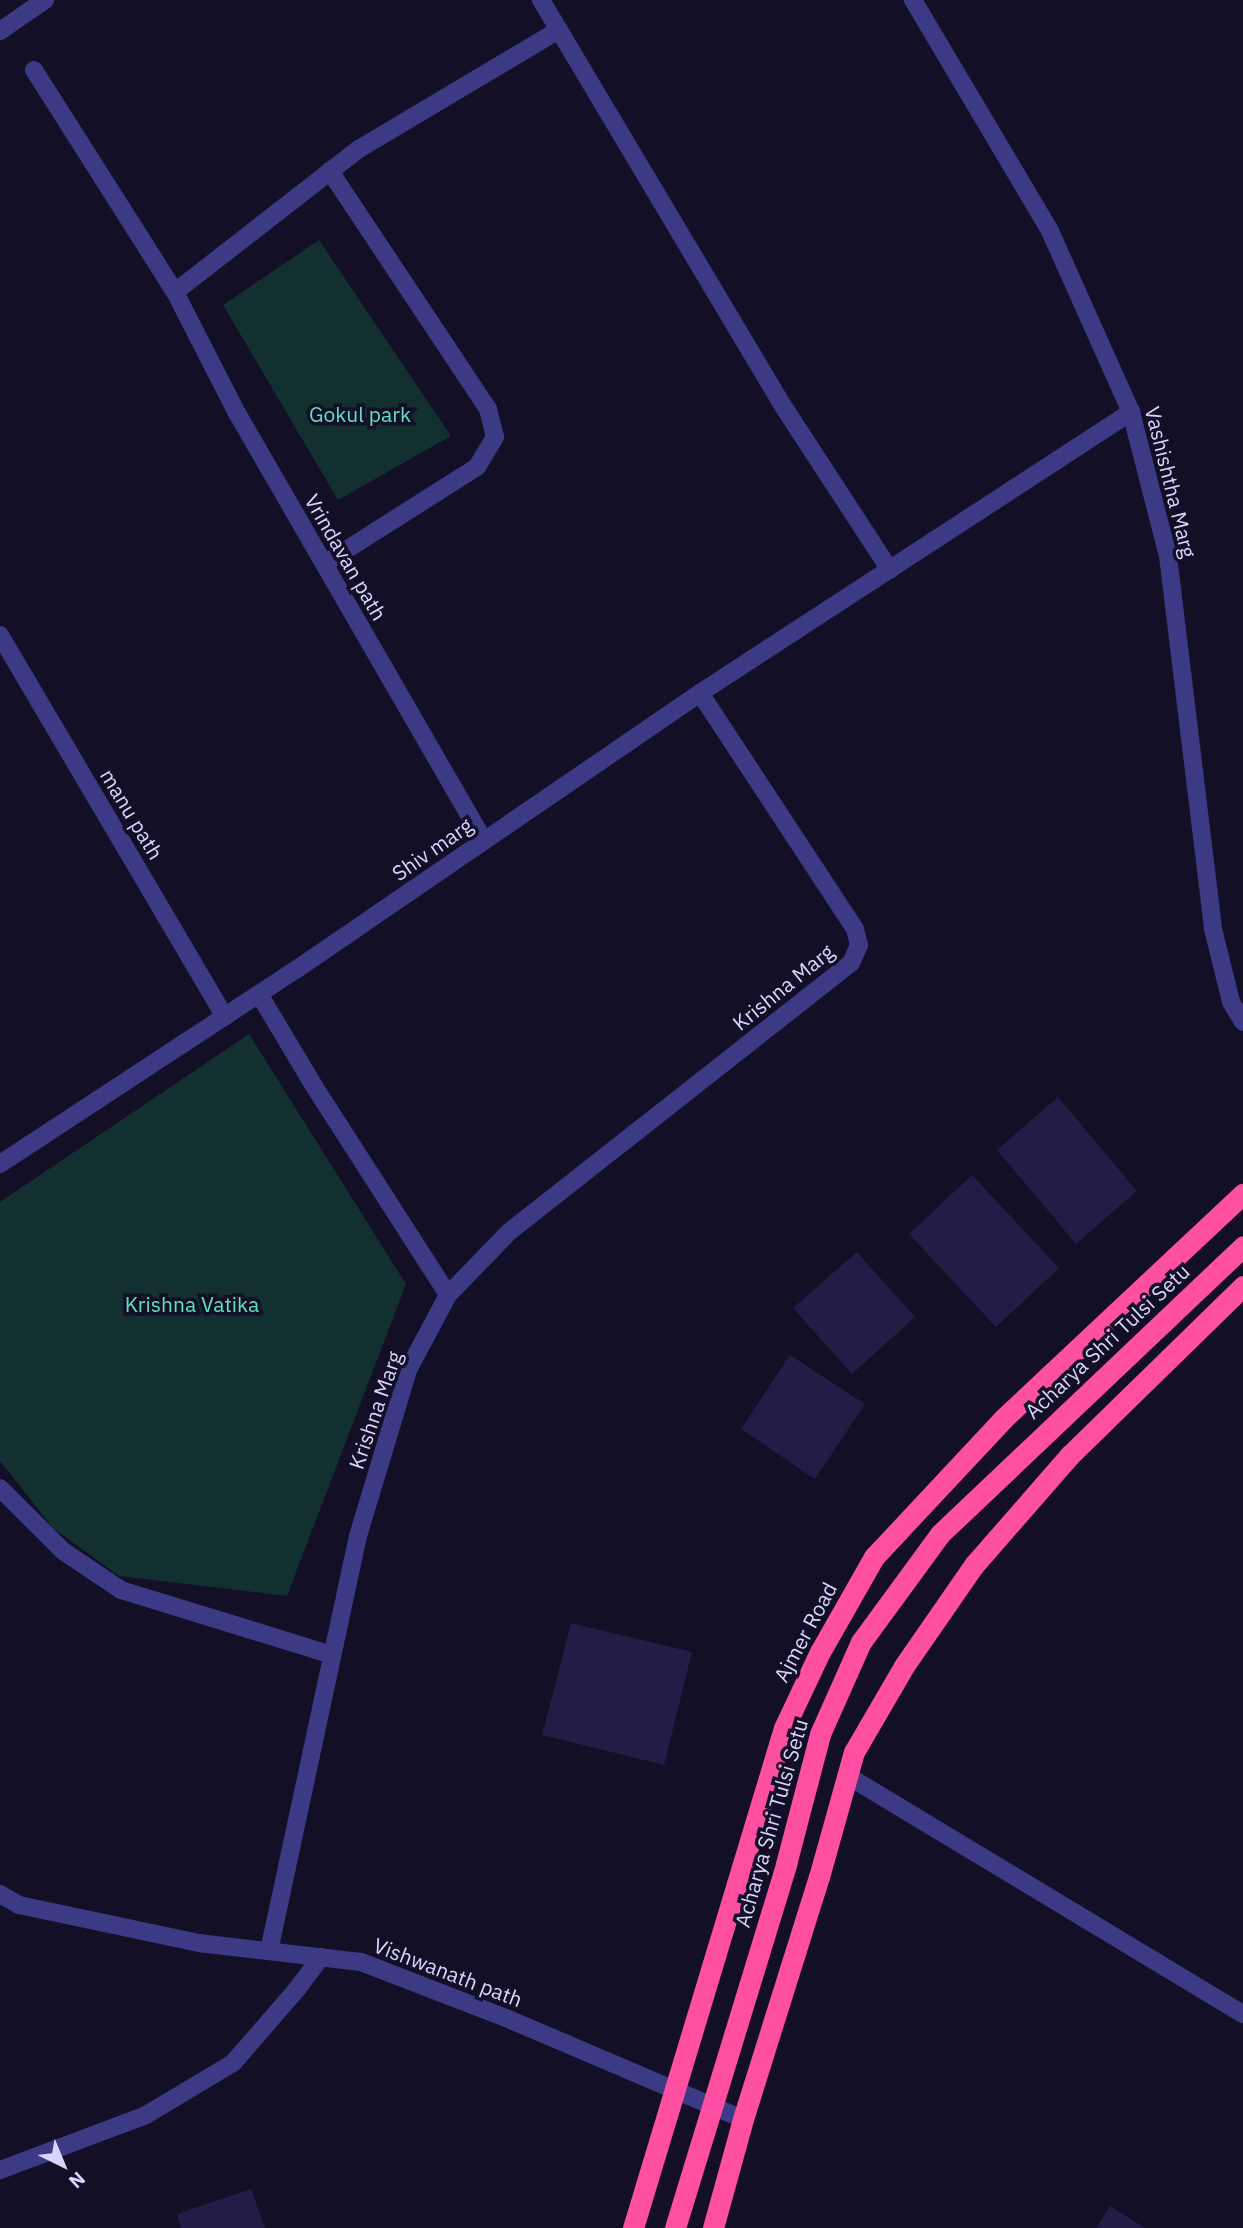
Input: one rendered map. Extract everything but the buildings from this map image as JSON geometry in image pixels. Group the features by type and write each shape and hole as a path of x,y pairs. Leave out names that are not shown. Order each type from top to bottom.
{"highway":[{"name":"Ajmer Road","path":"633,2228 784,1728 820,1652 874,1557 1003,1419 1243,1194"},
{"name":"Acharya Shri Tulsi Setu","path":"675,2228 786,1864 820,1734 861,1642 940,1534 1243,1246"},
{"path":"713,2228 743,2119 820,1877 854,1752 904,1666 974,1565 1070,1455 1243,1286"}],"street":[{"path":"0,31 45,0"},
{"path":"541,0 785,409 890,570"},
{"name":"Vashishtha Marg","path":"913,0 1050,231 1131,412 1168,556 1213,929 1231,1002 1243,1022"},
{"path":"175,292 359,149 559,30"},
{"name":"Vrindavan path","path":"34,70 175,292 237,412 484,841"},
{"path":"324,564 477,467 495,437 488,409 330,171"},
{"name":"Shiv marg","path":"0,1164 225,1017 700,693 1131,412"},
{"name":"manu path","path":"0,635 225,1017"},
{"name":"Krishna Marg","path":"269,1951 358,1536 408,1370 448,1295 509,1232 850,963 859,945 855,929 700,693"},
{"path":"259,994 314,1086 448,1295"},
{"path":"0,1488 63,1551 121,1590 332,1655"},
{"path":"848,1776 1243,2014"},
{"name":"Vishwanath path","path":"0,1894 19,1905 186,1940 361,1962 530,2028 743,2119"},
{"path":"0,2170 146,2115 233,2063 321,1958"}],"green space":[{"name":"Gokul park","path":"319,240 451,436 338,500 223,305"},
{"name":"Krishna Vatika","path":"249,1034 406,1284 287,1596 119,1576 53,1528 0,1461 0,1202"}]}
